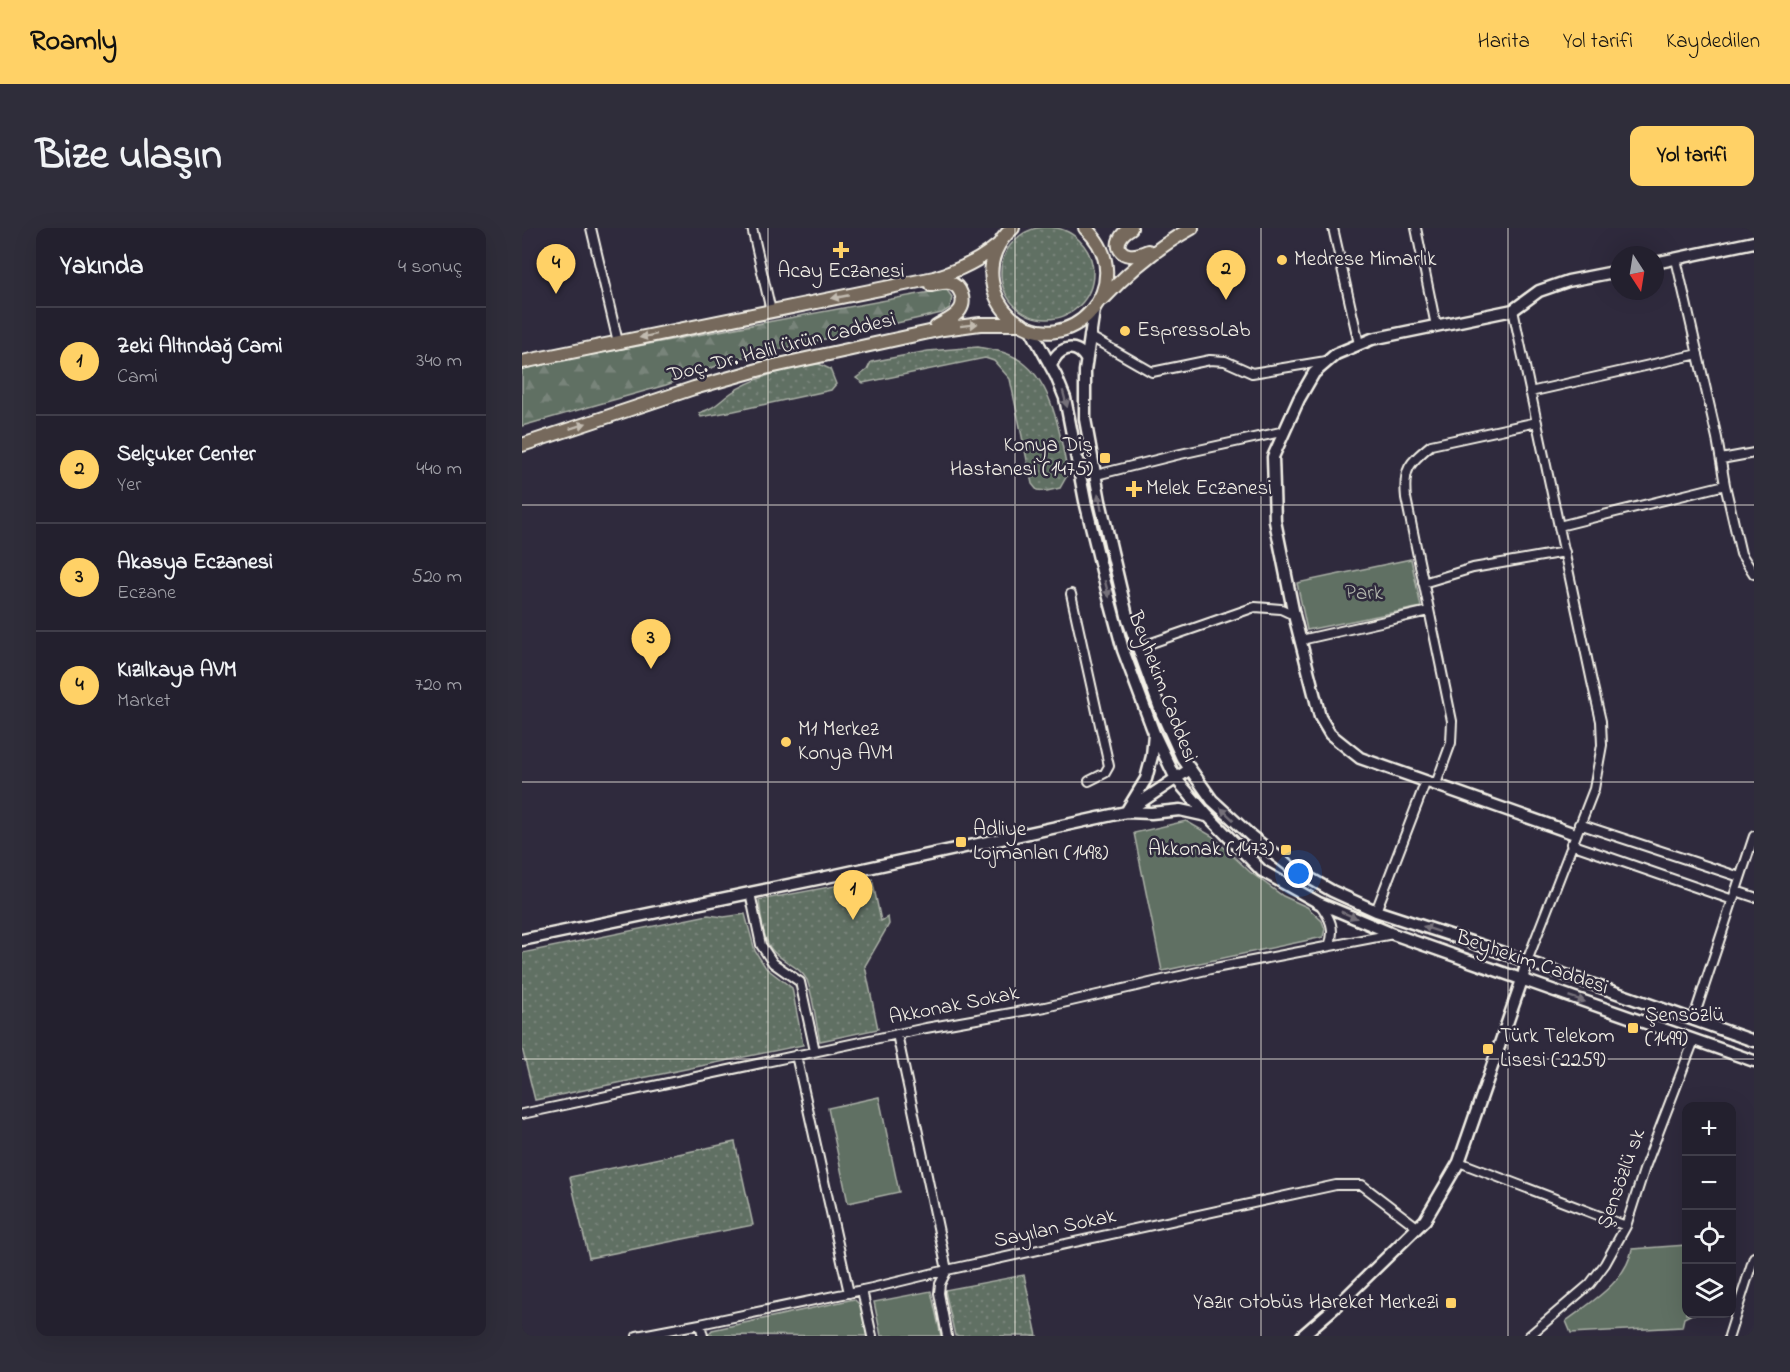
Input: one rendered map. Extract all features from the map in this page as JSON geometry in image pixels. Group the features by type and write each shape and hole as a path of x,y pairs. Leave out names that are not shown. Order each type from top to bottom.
{"main road":[{"name":"Doç. Dr. Halil Ürün Caddesi","path":"522,362 934,278 962,269 987,254 1013,228"},
{"path":"1085,228 1099,243 1106,262 1106,283 1096,306"},
{"path":"1131,228 1123,233 1119,244 1124,254 1130,256 1142,254 1192,228"},
{"path":"1002,237 991,269 995,293 1003,308 1026,326"},
{"name":"Doç. Dr. Halil Ürün Caddesi","path":"522,445 735,376 927,332 980,324 1026,326 1047,331 1064,329 1080,322 1138,264 1176,237"},
{"path":"897,286 920,287 949,283 960,291 963,297 961,309 948,320 927,332"}],"street":[{"path":"591,228 618,342"},
{"path":"752,228 771,311"},
{"path":"1333,228 1359,344"},
{"path":"1416,228 1436,327"},
{"path":"1664,261 1754,242"},
{"path":"1676,259 1741,554 1754,574"},
{"path":"1610,272 1568,281 1539,291 1513,310 1372,339 1336,354 1314,373 1299,399 1273,457 1275,521 1300,640 1320,717 1330,734 1360,758 1575,834 1732,900"},
{"name":"Beyhekim Caddesi","path":"1096,306 1086,359 1085,419 1100,501 1128,620 1137,648 1181,756 1212,800 1251,836 1292,867 1332,891 1376,910 1754,1041"},
{"path":"1302,1336 1341,1302 1425,1220 1459,1162 1527,961 1594,789 1602,745 1601,721 1513,310"},
{"name":"Beyhekim Caddesi","path":"1026,326 1051,366 1065,398 1085,501 1118,630 1154,733 1176,779 1208,816 1262,871 1319,903 1393,934 1754,1061"},
{"path":"1089,336 1152,372 1210,360 1225,361 1252,373 1328,361"},
{"path":"1051,366 1058,352 1067,349 1077,350 1086,359"},
{"path":"1530,392 1698,354"},
{"path":"1376,910 1450,743 1452,721 1406,498 1404,480 1407,469 1431,445 1537,422"},
{"path":"1096,475 1285,431"},
{"path":"1721,459 1754,453"},
{"path":"1559,526 1725,485"},
{"path":"1423,584 1473,568 1564,552"},
{"path":"1071,594 1109,766 1105,773 1089,781"},
{"path":"1137,648 1255,608 1281,609 1294,615"},
{"path":"1300,640 1429,611"},
{"path":"1126,812 1146,779 1152,756 1154,733"},
{"path":"1126,812 1190,769"},
{"path":"522,940 1126,812 1151,813 1180,810 1208,816"},
{"path":"1575,834 1740,878"},
{"path":"1693,1020 1754,836"},
{"path":"1736,891 1754,897"},
{"path":"750,893 761,945 773,963 800,982 815,1051"},
{"path":"1319,903 1330,917 1332,927 1329,946"},
{"name":"Akkonak Sokak","path":"522,1114 897,1034 1045,1007 1215,968 1393,934"},
{"path":"897,1034 947,1270 940,1284 939,1293 947,1336"},
{"name":"Şensözlü sk","path":"1529,1336 1590,1284 1605,1264 1626,1226 1645,1167 1694,1040"},
{"path":"796,1055 849,1293"},
{"path":"1459,1162 1626,1226"},
{"name":"Sayılan Sokak","path":"637,1336 849,1293 1336,1185 1362,1185 1417,1227"},
{"path":"1729,1336 1754,1257"},
{"path":"862,1290 872,1336"},
{"path":"700,1324 702,1336"}],"green space":[{"path":"1047,227 1065,231 1079,241 1089,255 1093,273 1089,291 1079,305 1065,315 1047,319 1029,315 1015,305 1005,291 1001,273 1005,255 1015,241 1029,231"},
{"path":"946,289 952,297 950,308 942,313 735,359 666,385 522,426 522,369"},
{"path":"978,347 1002,352 1021,361 1044,387 1057,421 1068,474 1060,488 1047,491 1037,490 1032,484 1010,379 994,361 985,358 863,383 856,378 867,370 871,362 928,351"},
{"path":"819,364 830,369 836,384 831,390 701,417 699,413 713,407 739,388 761,378 798,367"},
{"name":"Park","path":"1411,559 1421,607 1307,630 1297,583"},
{"path":"1186,821 1212,836 1250,872 1283,896 1307,907 1322,921 1325,929 1323,937 1162,971 1134,833"},
{"path":"872,879 881,921 888,917 889,924 865,966 878,1029 820,1041 807,980 800,971 776,954 769,945 762,926 759,900"},
{"path":"745,914 755,951 766,968 792,988 803,1045 535,1100 522,1048 522,953 708,915 724,917"},
{"path":"879,1097 899,1192 848,1203 828,1108"},
{"path":"735,1142 753,1225 589,1258 570,1177"},
{"path":"1682,1245 1682,1318 1684,1318 1682,1327 1571,1333 1566,1321 1596,1299 1615,1281 1623,1272 1632,1249"},
{"path":"1024,1275 1037,1336 955,1336 945,1290"},
{"path":"931,1291 941,1336 881,1336 874,1302"},
{"path":"854,1299 862,1307 867,1336 708,1335 712,1330"}],"place":[{"name":"Acay Eczanesi","path":"841,250"},
{"name":"Medrese Mimarlık","path":"1282,260"},
{"name":"Kızılkaya AVM","path":"556,294"},
{"name":"Selçuker Center","path":"1226,300"},
{"name":"EspressoLab","path":"1125,331"},
{"name":"Konya Diş Hastanesi (1475)","path":"1105,458"},
{"name":"Melek Eczanesi","path":"1134,489"},
{"name":"Akasya Eczanesi","path":"651,669"},
{"name":"M1 Merkez Konya AVM","path":"786,742"},
{"name":"Adliye Lojmanları (1498)","path":"961,842"},
{"name":"Akkonak (1473)","path":"1286,850"},
{"name":"Zeki Altındağ Cami","path":"853,920"},
{"name":"Şensözlü (1499)","path":"1633,1028"},
{"name":"Türk Telekom Lisesi (2259)","path":"1488,1049"},
{"name":"Yazır Otobüs Hareket Merkezi","path":"1451,1303"}]}
